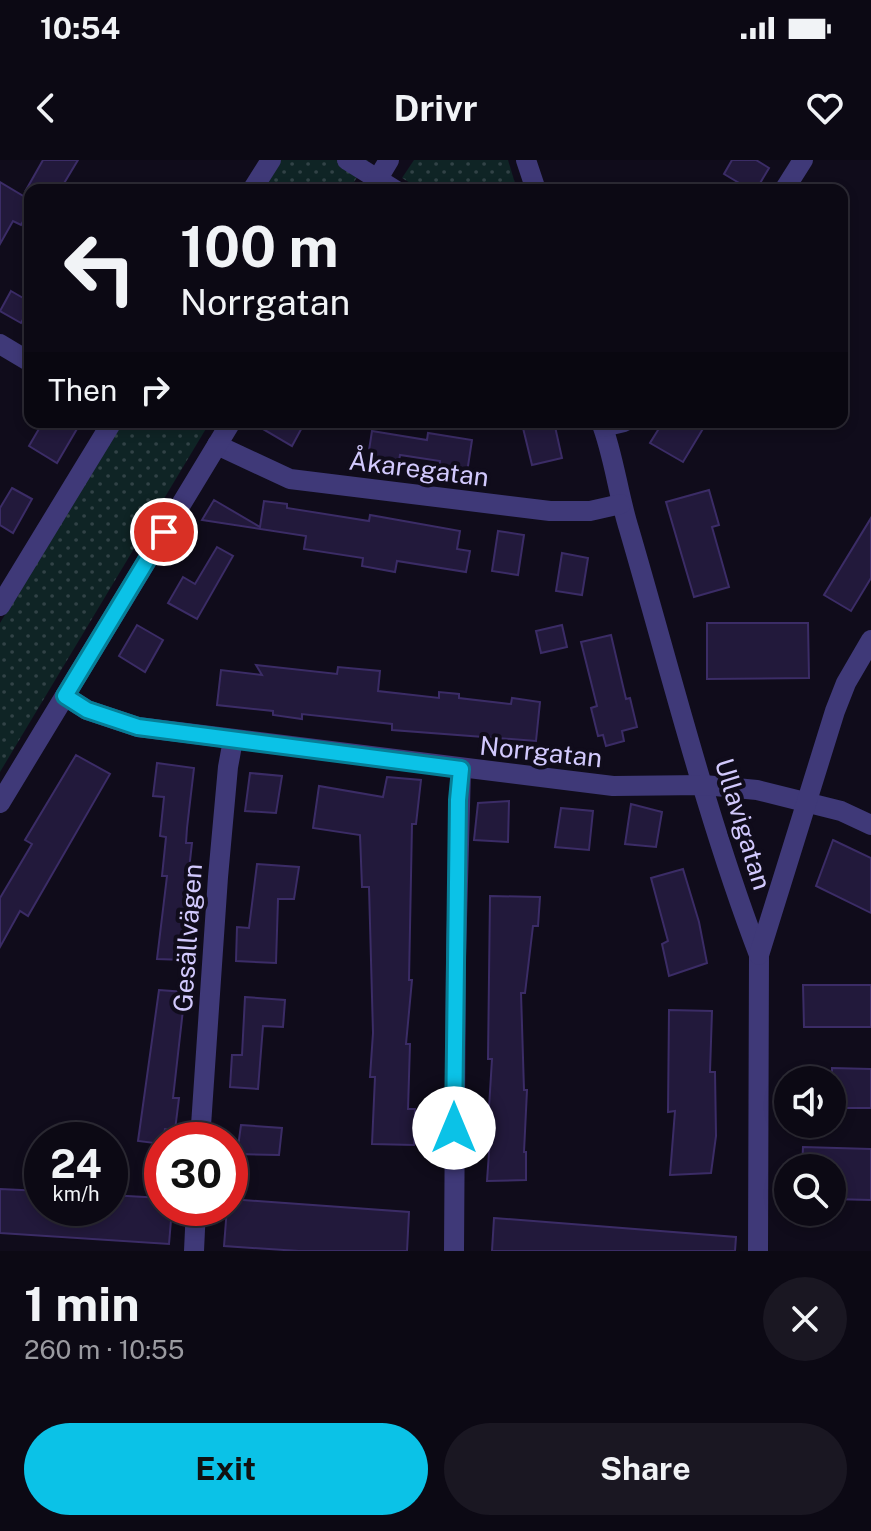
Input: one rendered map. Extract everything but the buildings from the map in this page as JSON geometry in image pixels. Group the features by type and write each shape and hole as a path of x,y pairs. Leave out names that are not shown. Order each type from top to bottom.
{"street":[{"path":"256,184 271,160"},
{"path":"347,160 378,184"},
{"path":"382,184 389,160"},
{"path":"526,160 534,184"},
{"path":"788,184 803,160"},
{"path":"0,344 24,358"},
{"path":"0,606 108,428"},
{"path":"0,803 227,428"},
{"name":"Ullavigatan","path":"603,428 621,504 704,785 759,955 758,1251"},
{"name":"Åkaregatan","path":"217,445 290,479 550,511 590,511 621,504"},
{"path":"759,955 841,697 871,640"},
{"name":"Norrgatan","path":"65,696 87,710 138,727 613,786 704,785 757,790 841,811 871,825"},
{"name":"Gesällvägen","path":"201,1122 218,877 233,740"},
{"path":"454,1251 458,800 461,769"},
{"path":"194,1251 195,1226"}],"green space":[{"path":"279,160 368,160 353,184 265,184"},
{"path":"414,160 508,160 515,184 412,184 402,178"},
{"path":"117,428 206,428 0,772 0,623"}],"route":[{"path":"164,532 65,696 87,710 138,727 461,769 454,1128"}]}
